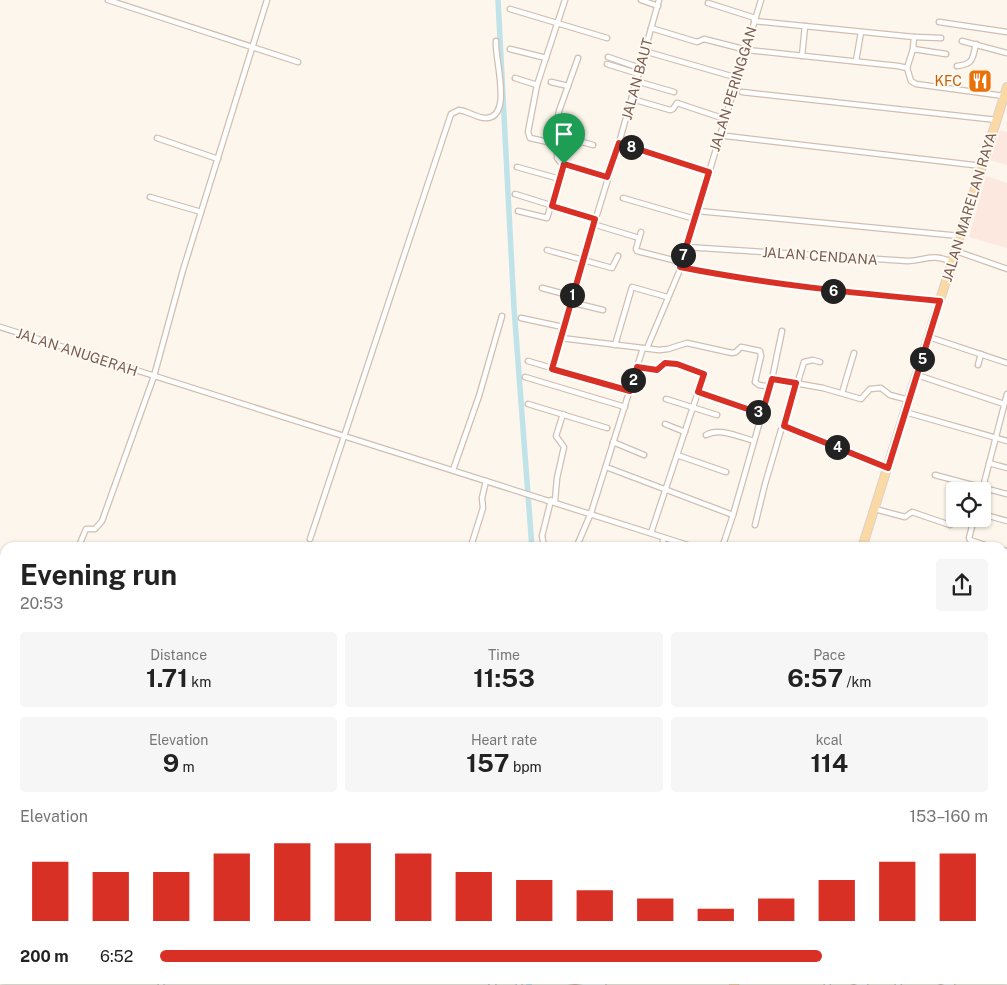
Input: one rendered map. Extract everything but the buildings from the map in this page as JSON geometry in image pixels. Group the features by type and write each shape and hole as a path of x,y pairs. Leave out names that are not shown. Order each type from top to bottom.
{"main road":[{"name":"JALAN MARELAN RAYA","path":"864,542 1007,87"}],"street":[{"path":"108,0 298,62"},
{"path":"81,542 86,529 95,529 102,521 154,376 201,212 267,0"},
{"path":"557,144 534,140 528,136 538,85 565,0"},
{"path":"641,0 658,6"},
{"name":"JALAN BAUT","path":"552,369 660,0"},
{"name":"JALAN PERINGGAN","path":"579,542 591,514 637,367 686,247 761,0"},
{"path":"708,3 755,19 861,32 941,38"},
{"path":"510,9 607,38"},
{"path":"939,22 1007,32"},
{"path":"802,56 805,26"},
{"path":"651,28 697,42 704,39 747,50 907,68"},
{"path":"856,62 861,32"},
{"path":"914,37 913,49 907,68 912,81 916,84 1004,96"},
{"path":"310,539 451,114 459,110 487,118 493,117 498,112 501,90 495,52 496,41"},
{"path":"962,41 1007,53"},
{"path":"957,66 967,65 971,62 976,44"},
{"path":"510,49 546,58"},
{"path":"913,49 946,54"},
{"path":"644,51 738,78"},
{"path":"608,57 640,68"},
{"path":"578,58 559,111 557,158 564,164 607,177"},
{"path":"607,64 639,74"},
{"path":"515,78 538,85"},
{"path":"636,80 674,92"},
{"path":"551,82 568,86"},
{"path":"742,92 997,120"},
{"path":"632,99 670,110 678,103 725,119"},
{"path":"557,135 593,146"},
{"path":"726,136 982,166"},
{"path":"157,138 218,159"},
{"path":"619,143 709,172"},
{"path":"518,211 547,218 564,164"},
{"path":"517,167 560,179"},
{"path":"515,194 639,238"},
{"path":"150,196 201,212"},
{"path":"623,198 694,219"},
{"path":"698,211 960,236"},
{"path":"641,232 637,250 680,264 739,279 940,301"},
{"name":"JALAN CENDANA","path":"686,247 892,261 911,261 927,257 938,257 952,262"},
{"path":"547,250 612,268 618,256"},
{"path":"956,251 1007,268"},
{"path":"615,345 632,287 667,297"},
{"path":"542,288 603,310"},
{"path":"453,470 502,316"},
{"path":"521,318 563,327"},
{"name":"JALAN ANUGERAH","path":"0,327 677,542"},
{"path":"724,542 771,387 782,331"},
{"path":"928,337 1007,363"},
{"path":"561,338 645,348 668,349 686,343 732,353 741,347 760,351 761,356 755,382 759,385 771,387"},
{"path":"842,393 854,354"},
{"path":"978,365 981,354"},
{"path":"756,525 765,484 804,362 813,360 820,362"},
{"path":"528,361 630,391"},
{"path":"637,367 657,370 666,363 677,364 704,375 650,534"},
{"path":"917,375 1004,404"},
{"path":"526,377 625,407"},
{"path":"772,379 823,388 861,399 870,389 881,388 890,395 909,400"},
{"path":"698,392 762,414"},
{"path":"984,482 1007,394"},
{"path":"666,400 717,415"},
{"path":"528,404 607,428"},
{"path":"905,412 1007,441"},
{"path":"544,542 543,533 553,501 564,447 556,436 563,414"},
{"path":"665,424 684,432"},
{"path":"784,426 888,468"},
{"path":"706,435 718,431 754,441"},
{"path":"613,442 644,455"},
{"path":"678,455 726,472"},
{"path":"989,462 1007,468"},
{"path":"606,467 733,515"},
{"path":"935,475 958,482"},
{"path":"472,542 483,508 482,498 486,481"},
{"path":"991,491 1007,494"},
{"path":"875,508 905,517 912,512 946,524"},
{"path":"991,517 1007,521"},
{"path":"972,527 969,538 973,542"},
{"path":"663,542 664,538"}],"shaded area":[{"path":"1000,130 1007,132 1007,165 990,160"},
{"path":"986,176 1007,183 1007,248 969,237"}],"waterway":[{"path":"498,0 514,308 532,542"}],"place":[{"name":"KFC","path":"980,81"}],"route":[{"path":"619,143 709,172 680,267 739,279 940,301 888,468 784,426 796,383 772,379 762,414 698,392 704,374 677,364 665,363 659,370 637,367 630,391 552,369 595,219 552,206 564,164 607,177 619,143"}]}
